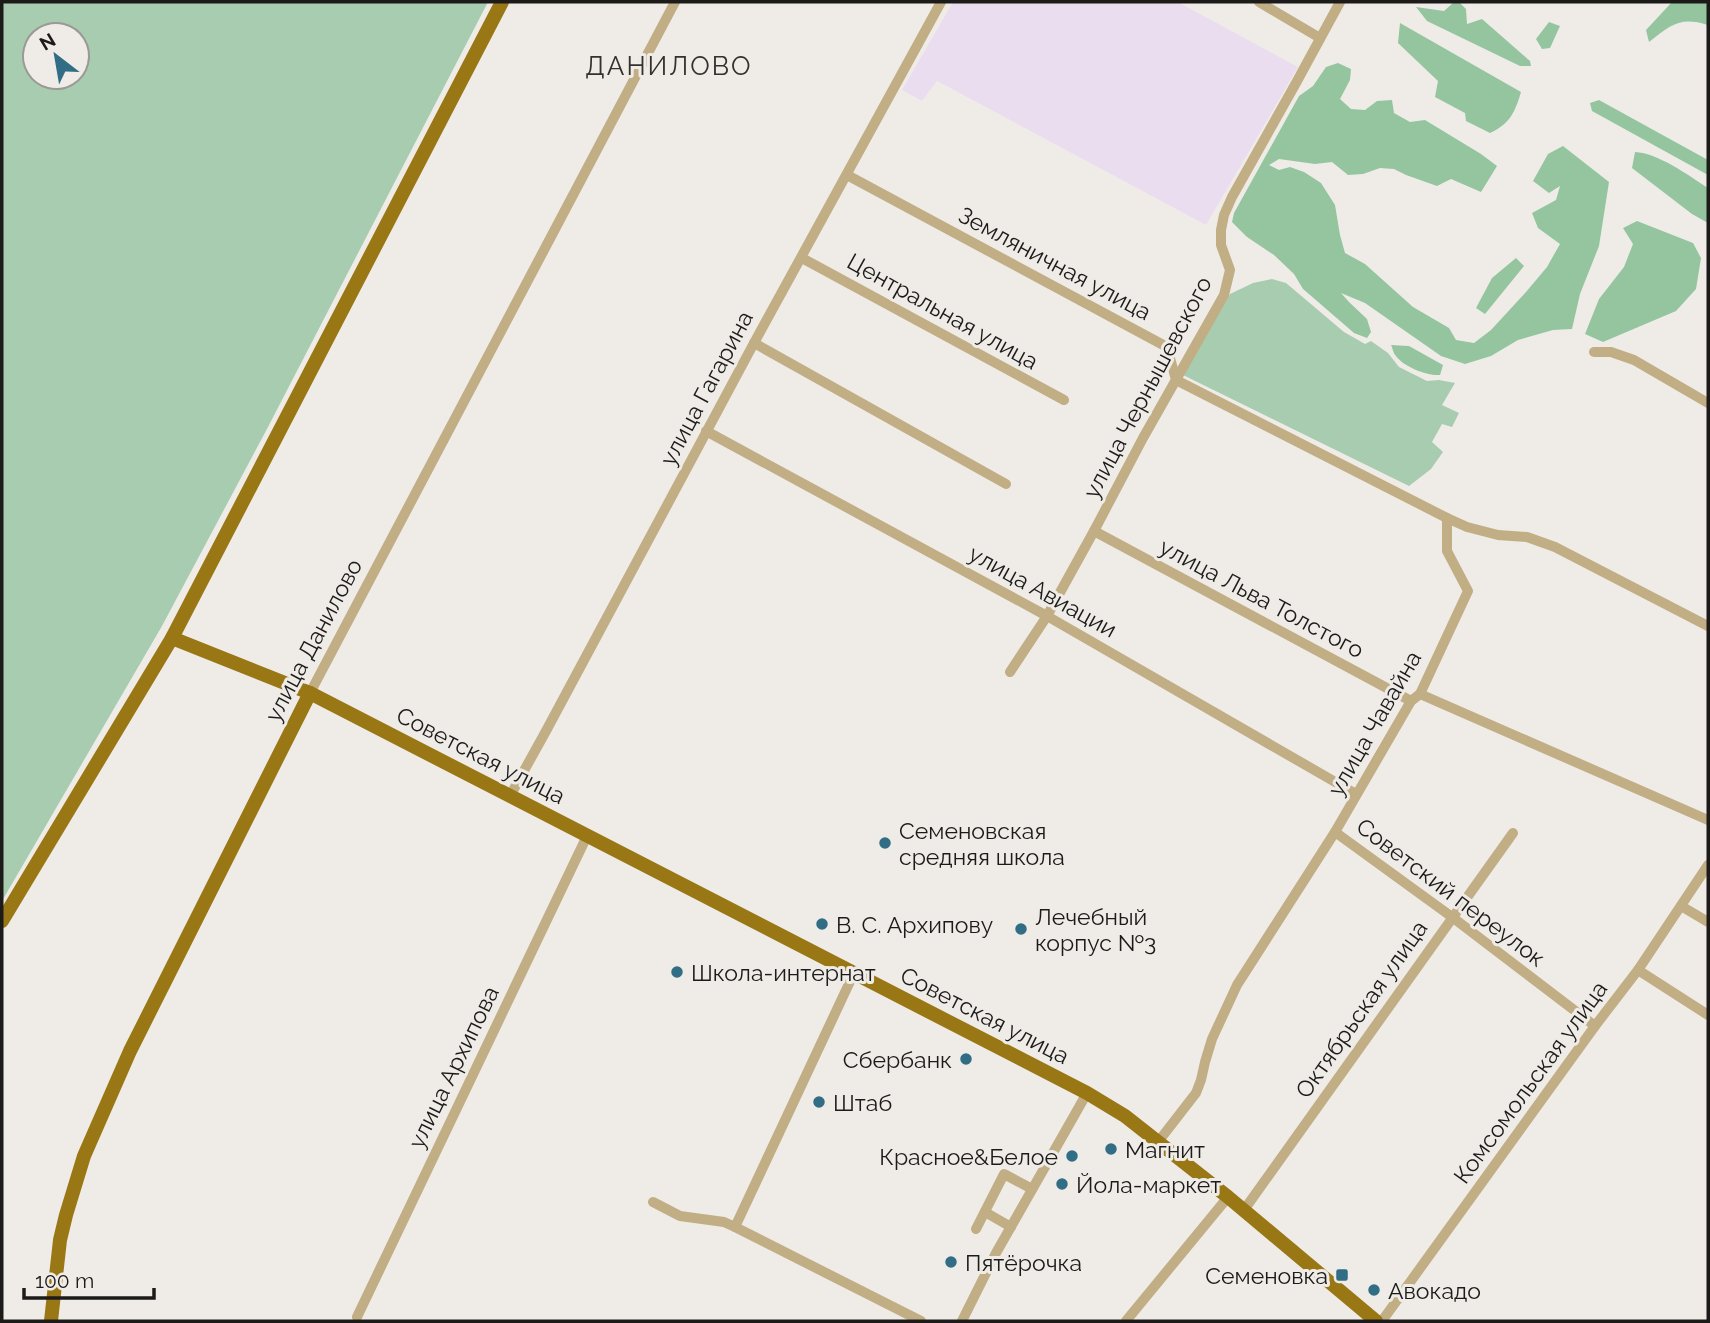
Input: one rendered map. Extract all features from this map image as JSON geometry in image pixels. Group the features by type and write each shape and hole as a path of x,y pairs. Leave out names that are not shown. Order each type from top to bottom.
{"main road":[{"path":"2,921 172,638 502,2"},
{"name":"Советская улица","path":"172,638 310,694 1087,1093 1125,1116 1228,1197 1376,1321"},
{"name":"улица Данилово","path":"51,1321 60,1240 84,1156 130,1051 310,694"}],"street":[{"name":"улица Данилово","path":"310,694 675,2"},
{"name":"улица Гагарина","path":"510,796 941,2"},
{"path":"1259,2 1320,38"},
{"name":"улица Чернышевского","path":"1010,671 1047,616 1224,295 1230,270 1221,245 1224,215 1340,2"},
{"name":"Земляничная улица","path":"847,175 1167,347 1176,380"},
{"name":"Центральная улица","path":"802,258 1064,400"},
{"path":"754,343 1006,484"},
{"path":"1594,352 1611,352 1634,360 1708,402"},
{"path":"1176,380 1447,518 1467,527 1498,535 1527,537 1555,547 1708,626"},
{"name":"улица Авиации","path":"706,431 1047,616 1356,794"},
{"name":"улица Чавайна","path":"1335,832 1415,698 1468,591 1447,551 1447,518"},
{"name":"улица Льва Толстого","path":"1094,531 1415,698 1708,820"},
{"name":"Советский переулок","path":"1158,1142 1196,1093 1212,1039 1237,985 1335,832 1595,1026"},
{"name":"Октябрьская улица","path":"1244,1210 1513,833"},
{"name":"улица Архипова","path":"356,1317 587,836"},
{"name":"Комсомольская улица","path":"1382,1321 1638,970 1708,865"},
{"path":"1681,906 1708,922"},
{"path":"1638,970 1708,1015"},
{"path":"736,1227 854,973"},
{"path":"962,1321 1011,1227 1087,1093"},
{"path":"976,1229 1004,1174 1032,1189"},
{"path":"1126,1321 1228,1197"},
{"path":"653,1202 680,1216 736,1227 920,1321"},
{"path":"985,1212 1011,1227"}],"shaded area":[{"path":"953,2 1178,2 1298,67 1206,225 937,81 922,101 902,90"}],"green space":[{"path":"2,2 488,2 268,427 162,626 2,901"},
{"path":"1454,2 1459,2 1466,9 1467,24 1482,19 1530,61 1531,66 1520,66 1427,21 1416,7 1444,11"},
{"path":"1672,2 1708,2 1708,25 1690,21 1676,24 1649,42 1646,30"},
{"path":"1549,22 1560,26 1550,48 1542,49 1536,39"},
{"path":"1400,23 1521,92 1507,121 1490,133 1466,121 1465,113 1435,97 1438,81 1398,43"},
{"path":"1338,63 1351,69 1350,80 1340,99 1351,109 1365,110 1377,101 1392,100 1394,113 1410,122 1425,120 1497,166 1481,192 1451,179 1437,186 1394,169 1380,168 1363,174 1348,175 1332,162 1315,164 1279,159 1269,165 1279,170 1290,167 1321,183 1335,205 1345,253 1365,264 1413,307 1449,328 1456,340 1474,343 1491,330 1547,267 1560,244 1538,228 1532,213 1556,200 1560,186 1549,193 1533,181 1548,154 1563,146 1609,182 1599,246 1580,294 1572,329 1553,330 1518,340 1491,356 1465,364 1441,356 1365,303 1341,293 1367,319 1371,332 1367,338 1354,333 1303,289 1294,274 1274,255 1247,237 1232,222 1234,213 1299,96 1313,86 1326,67"},
{"path":"1599,100 1708,160 1708,175 1592,111 1590,103"},
{"path":"1635,152 1663,160 1708,188 1708,223 1632,168"},
{"path":"1637,221 1693,243 1701,258 1696,289 1676,311 1603,342 1585,334 1599,299 1624,267 1633,244 1623,228"},
{"path":"1516,258 1524,266 1485,314 1476,308 1492,278"},
{"path":"1272,279 1286,283 1344,332 1365,344 1371,341 1388,353 1399,367 1427,381 1455,383 1442,405 1459,413 1452,427 1442,424 1432,442 1443,452 1431,469 1409,486 1183,375 1230,294 1253,283"},
{"path":"1391,345 1409,346 1443,365 1440,375 1422,372 1404,364 1395,355"}],"place":[{"name":"Семеновская средняя школа","path":"885,843"},
{"name":"В. С. Архипову","path":"822,924"},
{"name":"Лечебный корпус №3","path":"1021,929"},
{"name":"Школа-интернат","path":"677,972"},
{"name":"Сбербанк","path":"966,1059"},
{"name":"Штаб","path":"819,1102"},
{"name":"Магнит","path":"1111,1149"},
{"name":"Красное&Белое","path":"1072,1156"},
{"name":"Йола-маркет","path":"1062,1184"},
{"name":"Пятёрочка","path":"951,1262"},
{"name":"Семеновка","path":"1342,1275"},
{"name":"Авокадо","path":"1374,1290"}],"district":[{"name":"ДАНИЛОВО","path":"669,66"}]}
